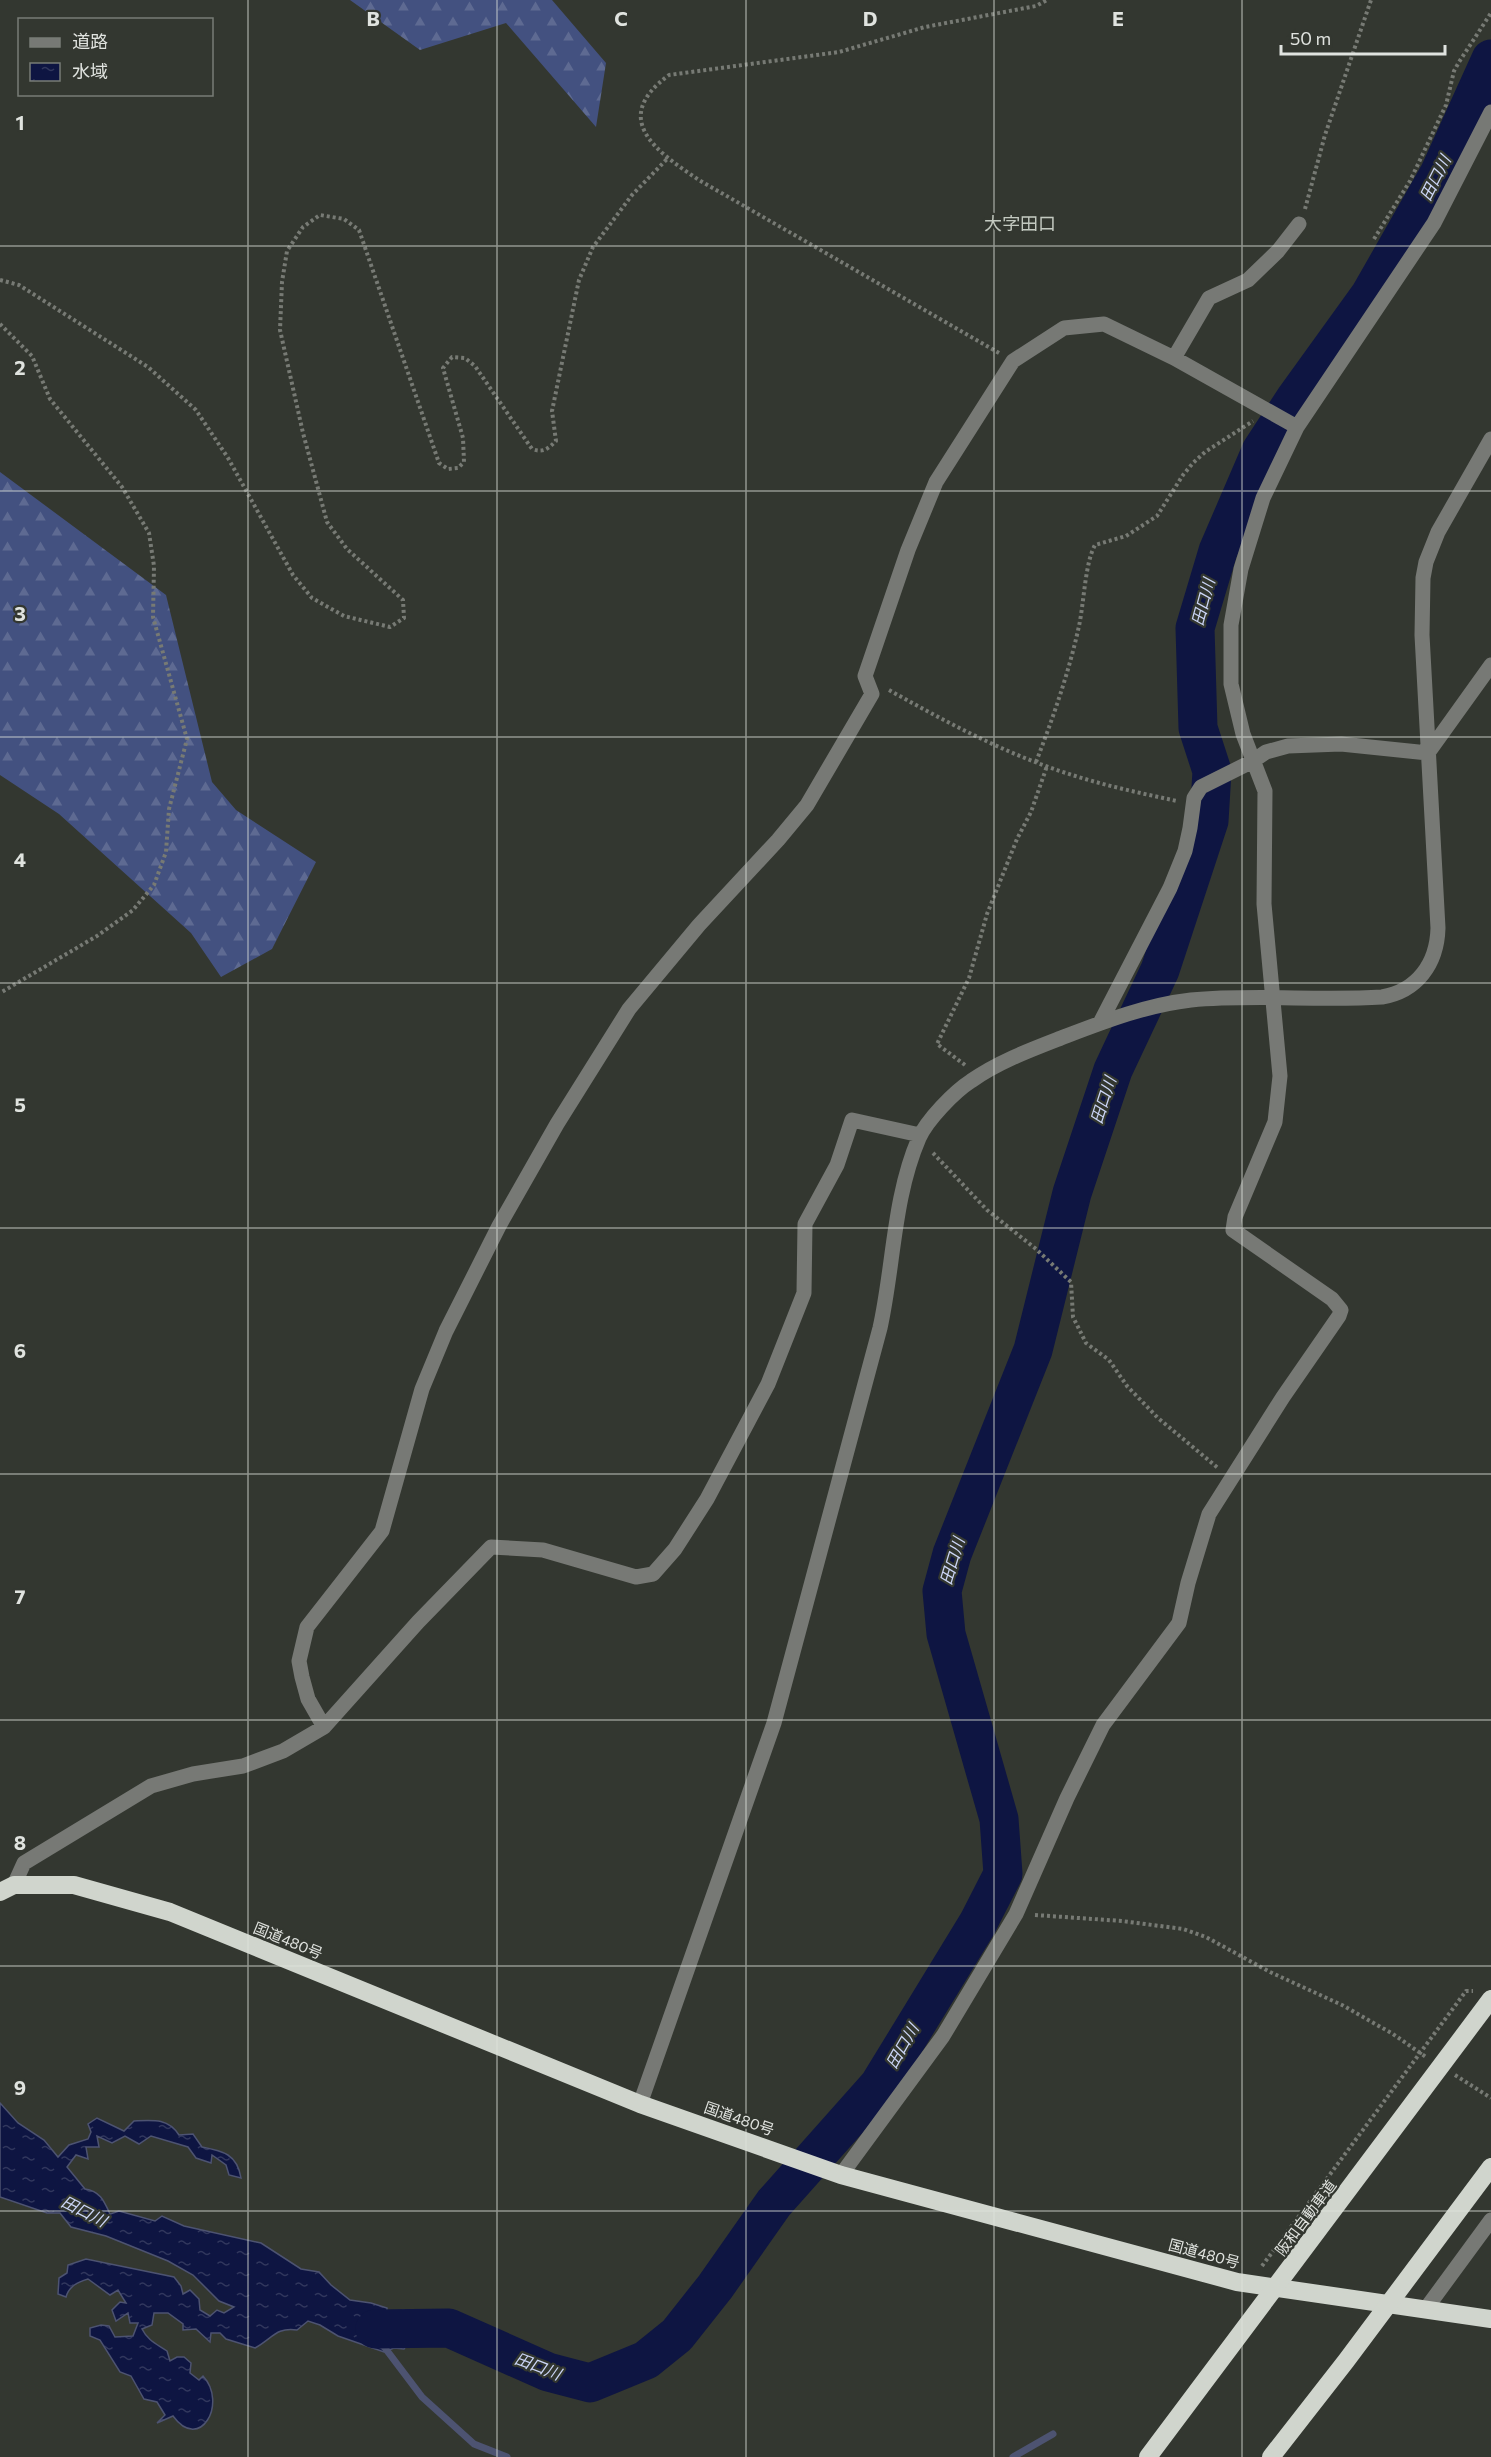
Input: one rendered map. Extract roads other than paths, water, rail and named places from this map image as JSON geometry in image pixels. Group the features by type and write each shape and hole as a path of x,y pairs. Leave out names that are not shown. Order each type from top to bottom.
{"highway":[{"name":"国道480号","path":"7,1889 74,1885 170,1912 640,2104 836,2173 1249,2284 1491,2319"},
{"name":"阪和自動車道","path":"1148,2457 1487,1995"},
{"path":"1271,2457 1491,2168"}],"street":[{"path":"836,2173 943,2036 1016,1914 1067,1798 1103,1725 1179,1623 1188,1583 1209,1514 1341,1310 1332,1299 1233,1230 1234,1217 1275,1122 1280,1076 1264,904 1264,791 1243,734 1231,684 1231,625 1241,569 1263,498 1297,428 1434,223 1491,112"},
{"path":"1174,358 1209,298 1248,280 1278,250 1299,224"},
{"path":"324,1727 308,1700 302,1677 300,1661 307,1627 382,1531 422,1389 446,1331 499,1226 557,1124 629,1009 699,925 778,840 807,805 872,694 865,676 908,550 936,482 1013,361 1064,328 1104,324 1174,358 1297,428"},
{"path":"640,2104 755,1782 794,1655 880,1328 888,1290 896,1227 908,1171 919,1138 941,1109 976,1077 1025,1052 1100,1023 1182,1001 1274,997 1365,998 1397,994 1417,981 1431,963 1438,928 1421,604 1426,562 1438,532 1491,439"},
{"path":"1428,753 1491,665"},
{"path":"1100,1023 1170,888 1185,851 1194,798 1201,787 1266,752 1306,744 1341,744 1428,753"},
{"path":"7,1889 24,1863 151,1786 193,1774 243,1766 283,1751 324,1727 418,1622 491,1547 543,1550 636,1576 653,1574 675,1549 707,1499 768,1384 804,1293 805,1224 837,1165 852,1120 919,1138"},
{"path":"1425,2310 1491,2220"}],"water":[{"path":"0,2103 18,2123 44,2140 58,2157 69,2145 88,2139 91,2132 88,2124 97,2118 124,2131 134,2121 160,2121 175,2129 179,2135 193,2134 202,2147 228,2155 236,2164 241,2178 229,2175 226,2165 212,2155 211,2163 196,2158 188,2147 151,2136 139,2144 125,2136 112,2143 97,2136 99,2147 86,2147 88,2159 76,2155 67,2167 85,2189 101,2197 110,2214 119,2211 155,2221 162,2216 184,2226 261,2243 301,2269 319,2272 350,2300 387,2308 387,2317 395,2319 403,2310 431,2316 431,2323 421,2336 410,2341 404,2349 394,2348 384,2352 338,2336 308,2321 297,2330 279,2332 255,2348 226,2339 220,2333 211,2333 210,2342 196,2329 183,2330 183,2324 168,2313 154,2313 152,2325 142,2329 144,2333 167,2351 170,2361 177,2357 184,2357 191,2363 190,2373 199,2380 203,2376 210,2387 213,2399 208,2420 201,2427 193,2429 183,2426 173,2416 157,2423 165,2415 157,2402 144,2399 131,2376 120,2372 100,2340 90,2336 90,2328 101,2325 109,2326 115,2337 133,2336 138,2323 130,2323 128,2313 116,2321 112,2310 120,2302 126,2303 118,2290 110,2295 88,2279 74,2285 66,2297 58,2294 59,2278 67,2273 68,2265 86,2259 174,2277 181,2286 183,2294 190,2290 199,2299 200,2310 210,2316 217,2310 224,2313 234,2307 219,2301 193,2275 168,2261 106,2236 71,2227 60,2213 47,2213 0,2197"}],"waterway":[{"name":"田口川","path":"375,2329 449,2328 548,2372 590,2383 646,2360 677,2335 715,2287 774,2203 879,2085 978,1923 1003,1874 999,1819 946,1634 942,1591 952,1554 1033,1350 1072,1193 1113,1070 1160,970 1209,821 1212,771 1198,728 1195,628 1218,551 1261,451 1295,399 1370,295 1439,174 1491,59"},
{"path":"382,2344 422,2397 474,2444 507,2457"},
{"path":"1013,2457 1053,2434"}],"district":[{"name":"大字田口","path":"1020,224"}]}
